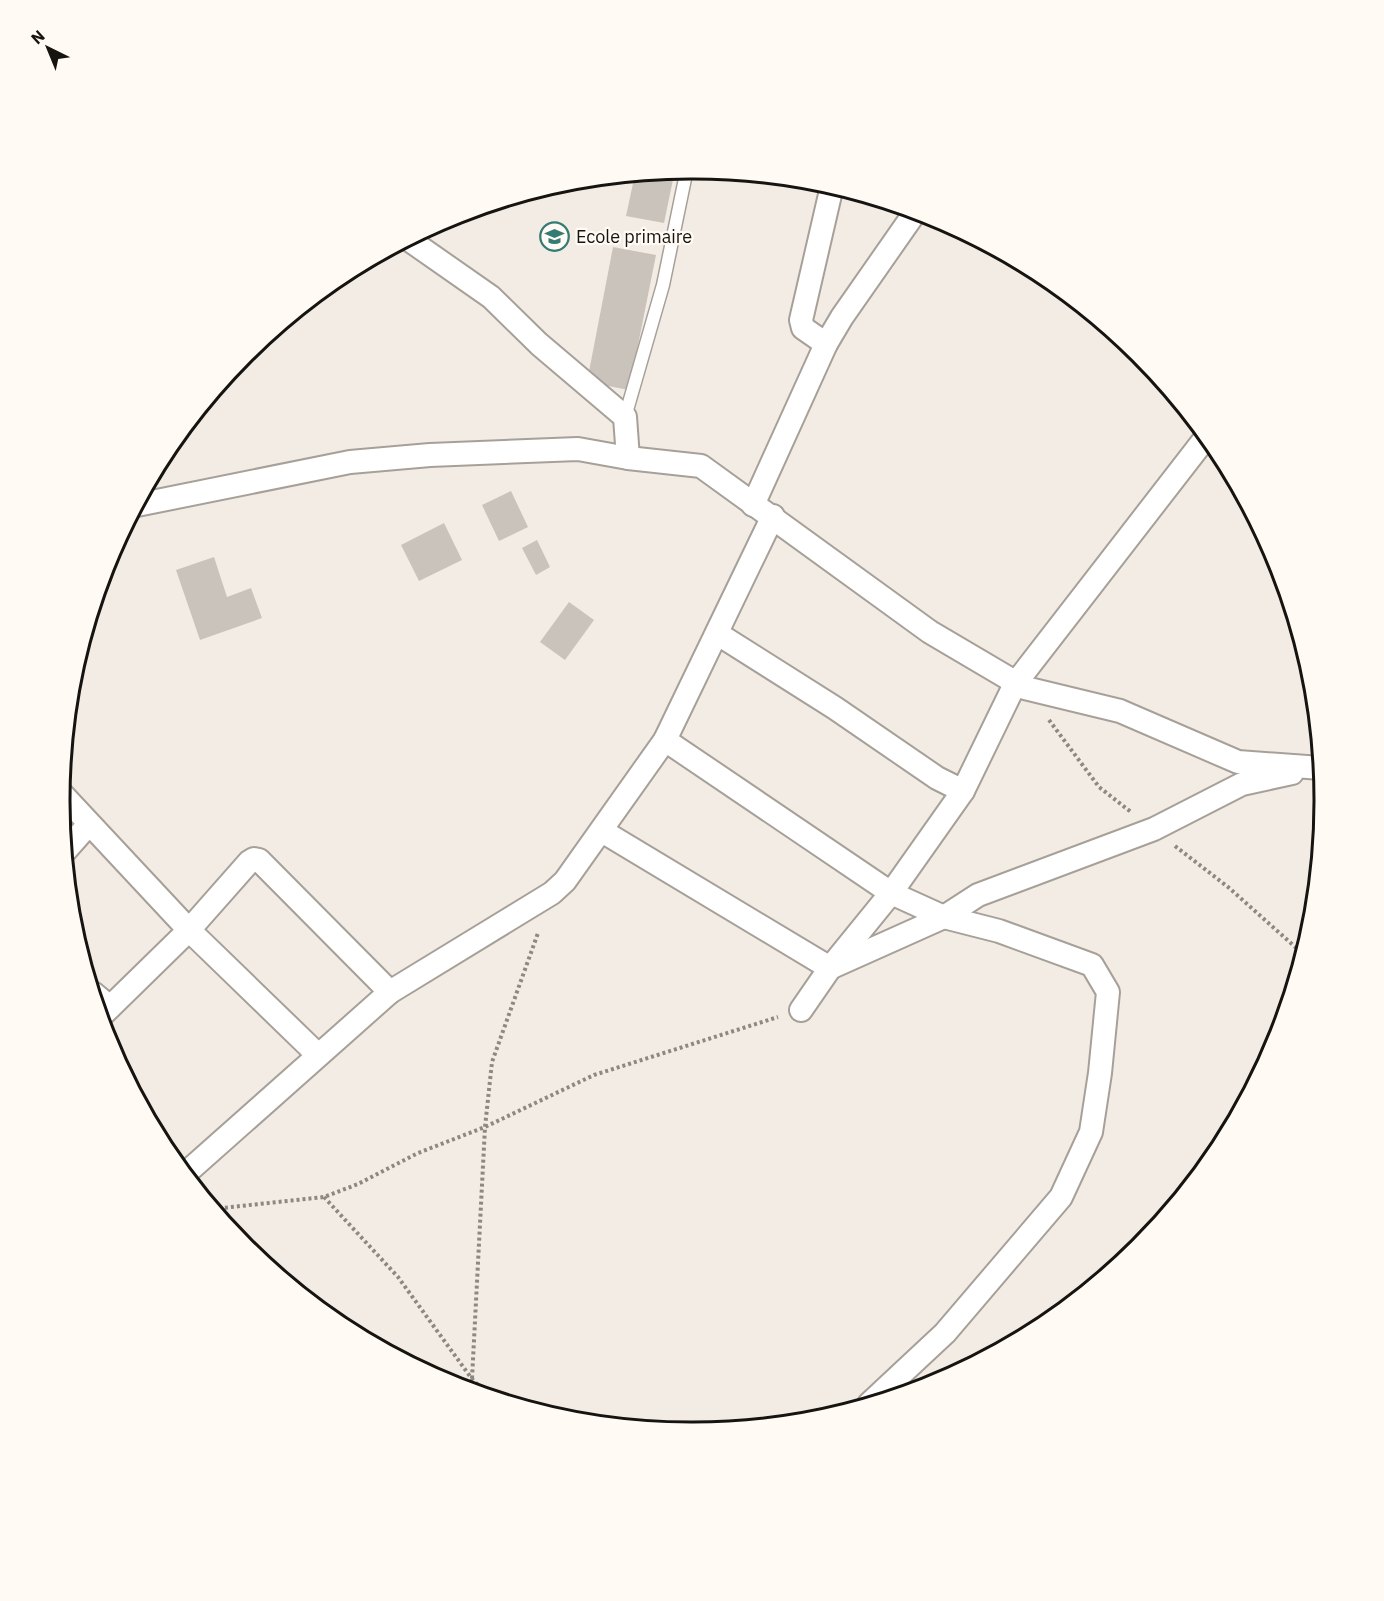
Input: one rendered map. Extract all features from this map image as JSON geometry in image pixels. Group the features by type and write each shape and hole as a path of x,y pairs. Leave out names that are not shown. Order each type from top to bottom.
{"street":[{"path":"826,344 803,328 801,320 830,195"},
{"path":"753,505 826,344 842,317 911,219"},
{"path":"415,244 491,297 539,344 625,417 628,458"},
{"path":"801,1010 830,968 891,893 963,791 1015,684 1201,444"},
{"path":"147,503 350,462 430,455 578,449 628,458 701,466 930,632 1015,684 1120,711 1238,762 1312,768"},
{"path":"191,1168 390,992 552,893 565,881 665,740 773,516"},
{"path":"718,634 835,708 937,778 963,791"},
{"path":"665,740 891,893 945,917 999,931 1092,966 1108,992 1100,1073 1091,1132 1061,1197 945,1333 882,1392"},
{"path":"830,968 945,917 978,896 1154,829 1242,784 1312,769"},
{"path":"70,803 189,930 318,1055"},
{"path":"72,843 89,824"},
{"path":"602,831 830,968"},
{"path":"104,1003 189,930 254,859 260,860 390,992"}],"lane":[{"path":"625,417 663,285 685,179"}],"path":[{"path":"472,1379 485,1127 492,1062 552,893"},
{"path":"223,1208 324,1197 358,1184 418,1153 485,1127 594,1075 703,1038 801,1010"},
{"path":"324,1197 398,1277 476,1383"}],"building":[{"path":"673,179 664,223 626,216 633,182"},
{"path":"613,247 656,255 629,390 587,382"},
{"path":"511,491 528,527 499,541 482,505"},
{"path":"444,523 462,560 419,581 401,545"},
{"path":"537,540 550,567 536,575 522,548"},
{"path":"214,557 227,597 251,588 262,618 200,640 176,570"},
{"path":"569,602 594,620 565,660 540,642"}],"place":[{"name":"Ecole primaire","path":"555,237"}]}
